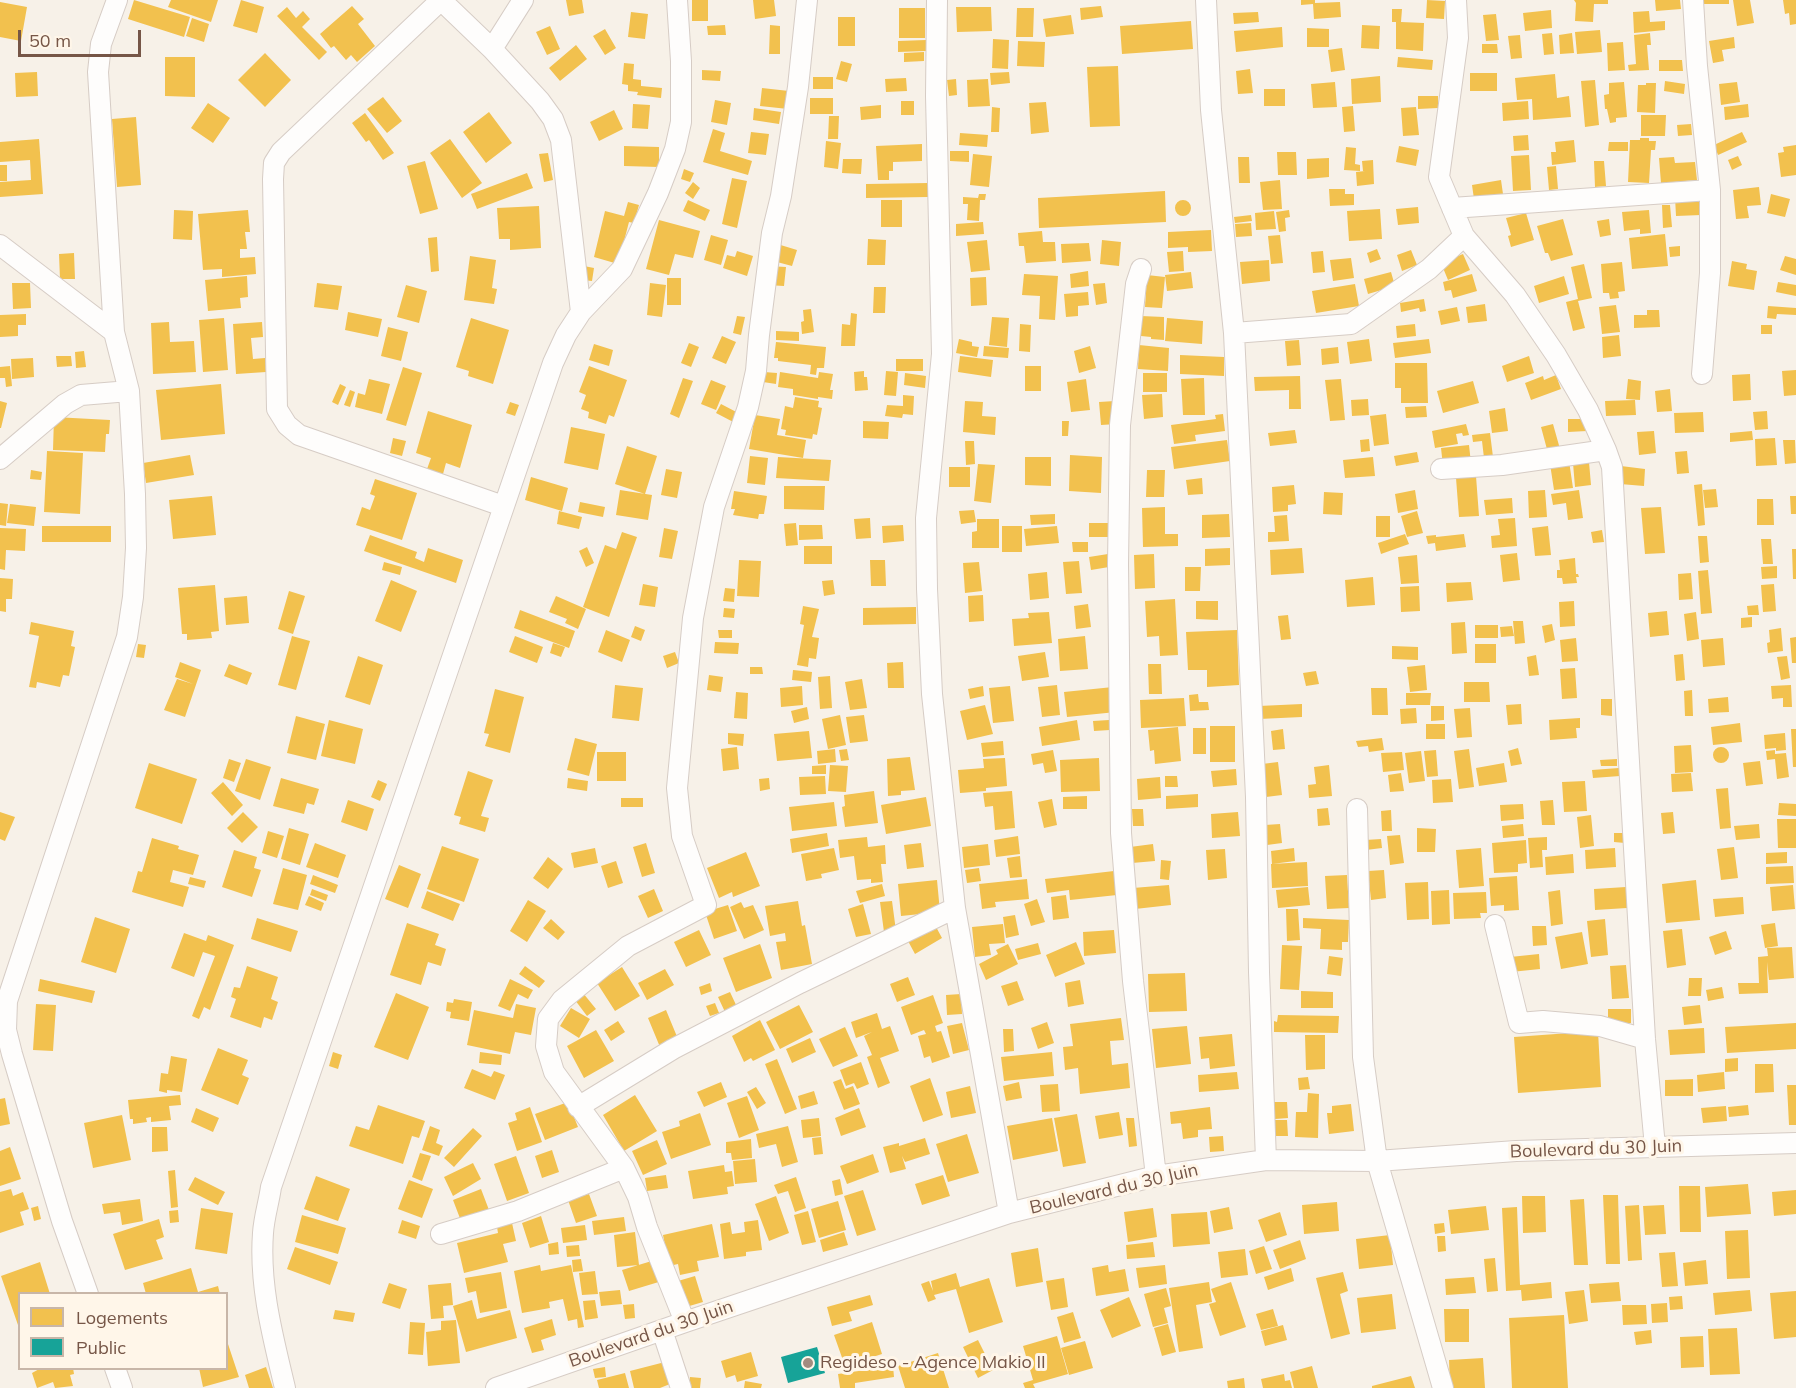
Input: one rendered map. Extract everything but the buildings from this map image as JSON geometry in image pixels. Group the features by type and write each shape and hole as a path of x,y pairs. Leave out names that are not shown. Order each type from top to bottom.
{"street":[{"path":"88,1292 62,1221 6,1030 7,1001 127,638 133,597 135,494 129,391 114,332 98,72 101,45 117,0"},
{"path":"503,506 298,435 287,425 277,409 275,393 274,163 281,152 441,0 492,49 540,101 553,119 561,141 581,312"},
{"path":"492,49 523,0"},
{"path":"285,1388 268,1319 263,1274 263,1231 271,1187 553,363 566,335 581,312 622,269 658,193 675,149 681,122 681,62 677,0"},
{"path":"685,1322 647,1227 638,1197 624,1168 554,1072 546,1046 548,1019 562,1000 628,946 706,905 682,836 678,812 677,788 691,640 714,507 748,407 756,371 772,232 781,196 798,87 807,0"},
{"path":"937,0 936,96 942,354 926,518 932,694 955,908 1009,1213"},
{"path":"1206,0 1211,110 1234,333 1256,797 1259,972 1266,1160"},
{"path":"1456,0 1458,38 1439,177 1464,236 1515,295 1556,355 1588,410 1612,467 1645,1039 1655,1147"},
{"path":"1693,0 1697,66 1710,190 1710,273 1702,374"},
{"path":"1452,208 1710,190"},
{"path":"1234,333 1351,324 1429,269 1464,236"},
{"path":"0,245 114,332"},
{"path":"1141,269 1136,284 1135,311 1120,425 1118,564 1121,833 1133,981 1156,1176"},
{"path":"0,459 65,404 81,395 129,391"},
{"path":"1441,469 1502,465 1606,450"},
{"path":"1357,809 1363,1057 1377,1161 1443,1388"},
{"path":"578,1107 673,1049 800,983 955,908"},
{"path":"1495,925 1519,1023 1543,1021 1600,1026 1645,1039"},
{"name":"Boulevard du 30 Juin","path":"496,1388 1009,1213 1156,1176 1266,1160 1377,1161 1516,1151 1796,1143"},
{"path":"441,1234 518,1211 624,1168"},
{"path":"662,1330 681,1388"},
{"path":"116,1370 122,1388"}],"place":[{"name":"Regideso - Agence Makio II","path":"808,1363"}]}
